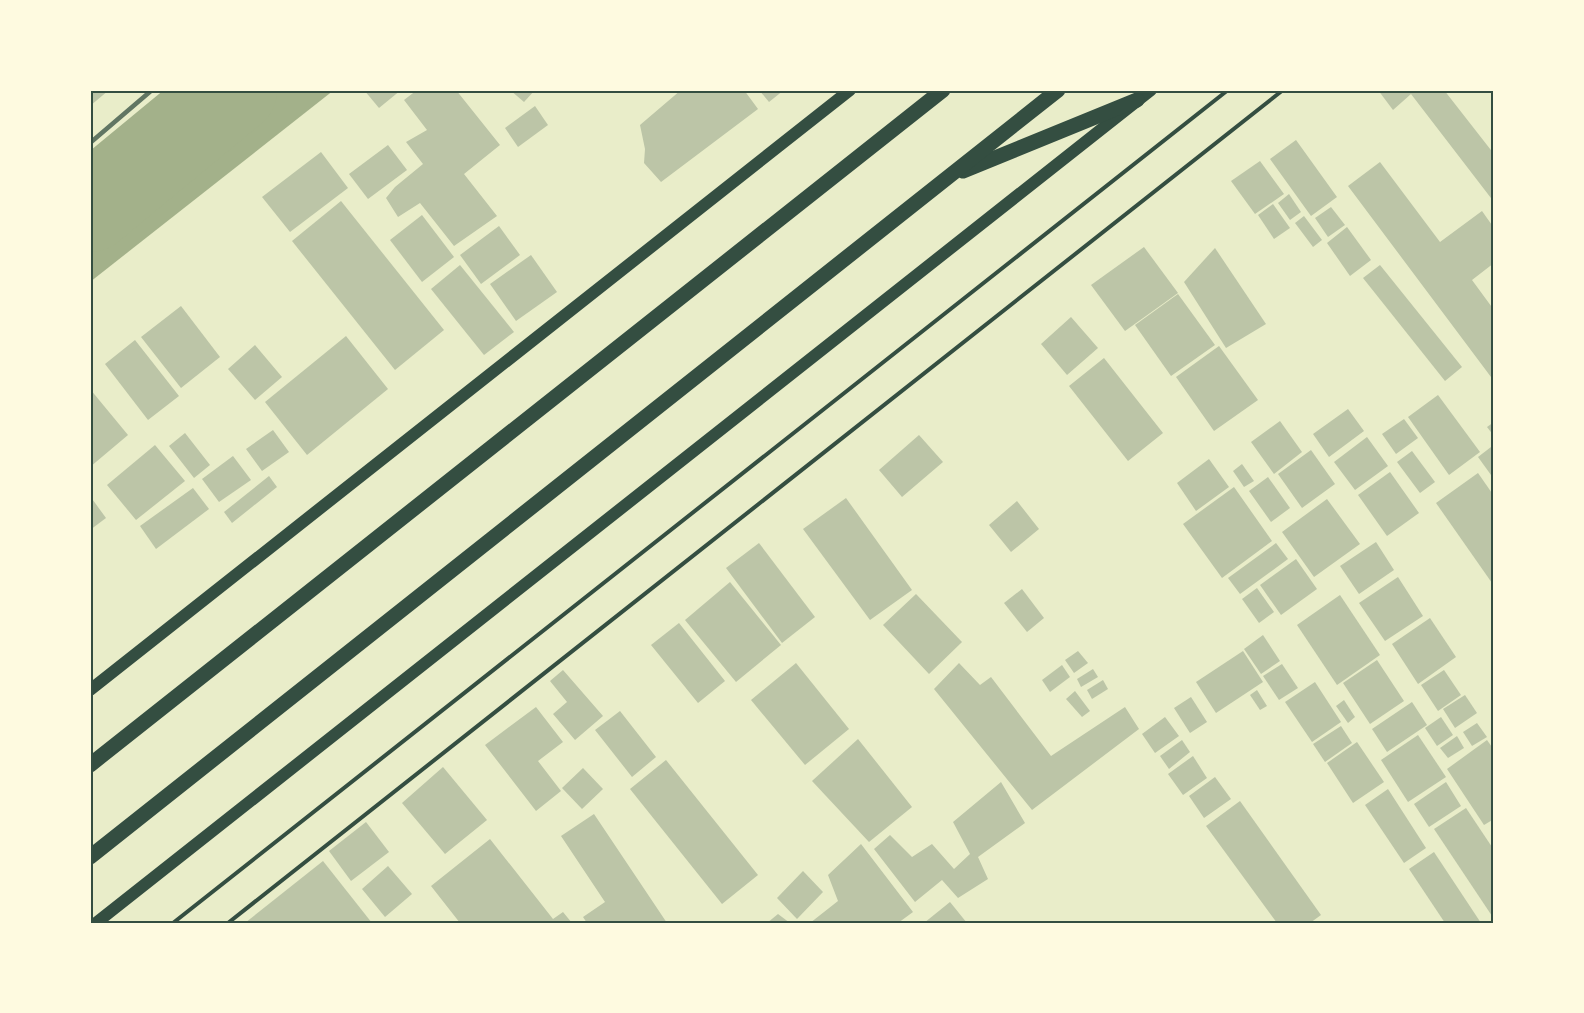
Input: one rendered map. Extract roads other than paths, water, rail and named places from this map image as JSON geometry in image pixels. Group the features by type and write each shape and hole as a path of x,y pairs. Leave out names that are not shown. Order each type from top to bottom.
{"main road":[{"path":"90,690 850,90"},
{"path":"903,122 926,90"},
{"path":"90,765 943,90"},
{"path":"90,857 1058,90"},
{"path":"96,923 1151,90"},
{"path":"946,178 1137,100"}],"lane":[{"path":"90,143 152,90"}],"waterway":[{"path":"90,208 233,90"}]}
